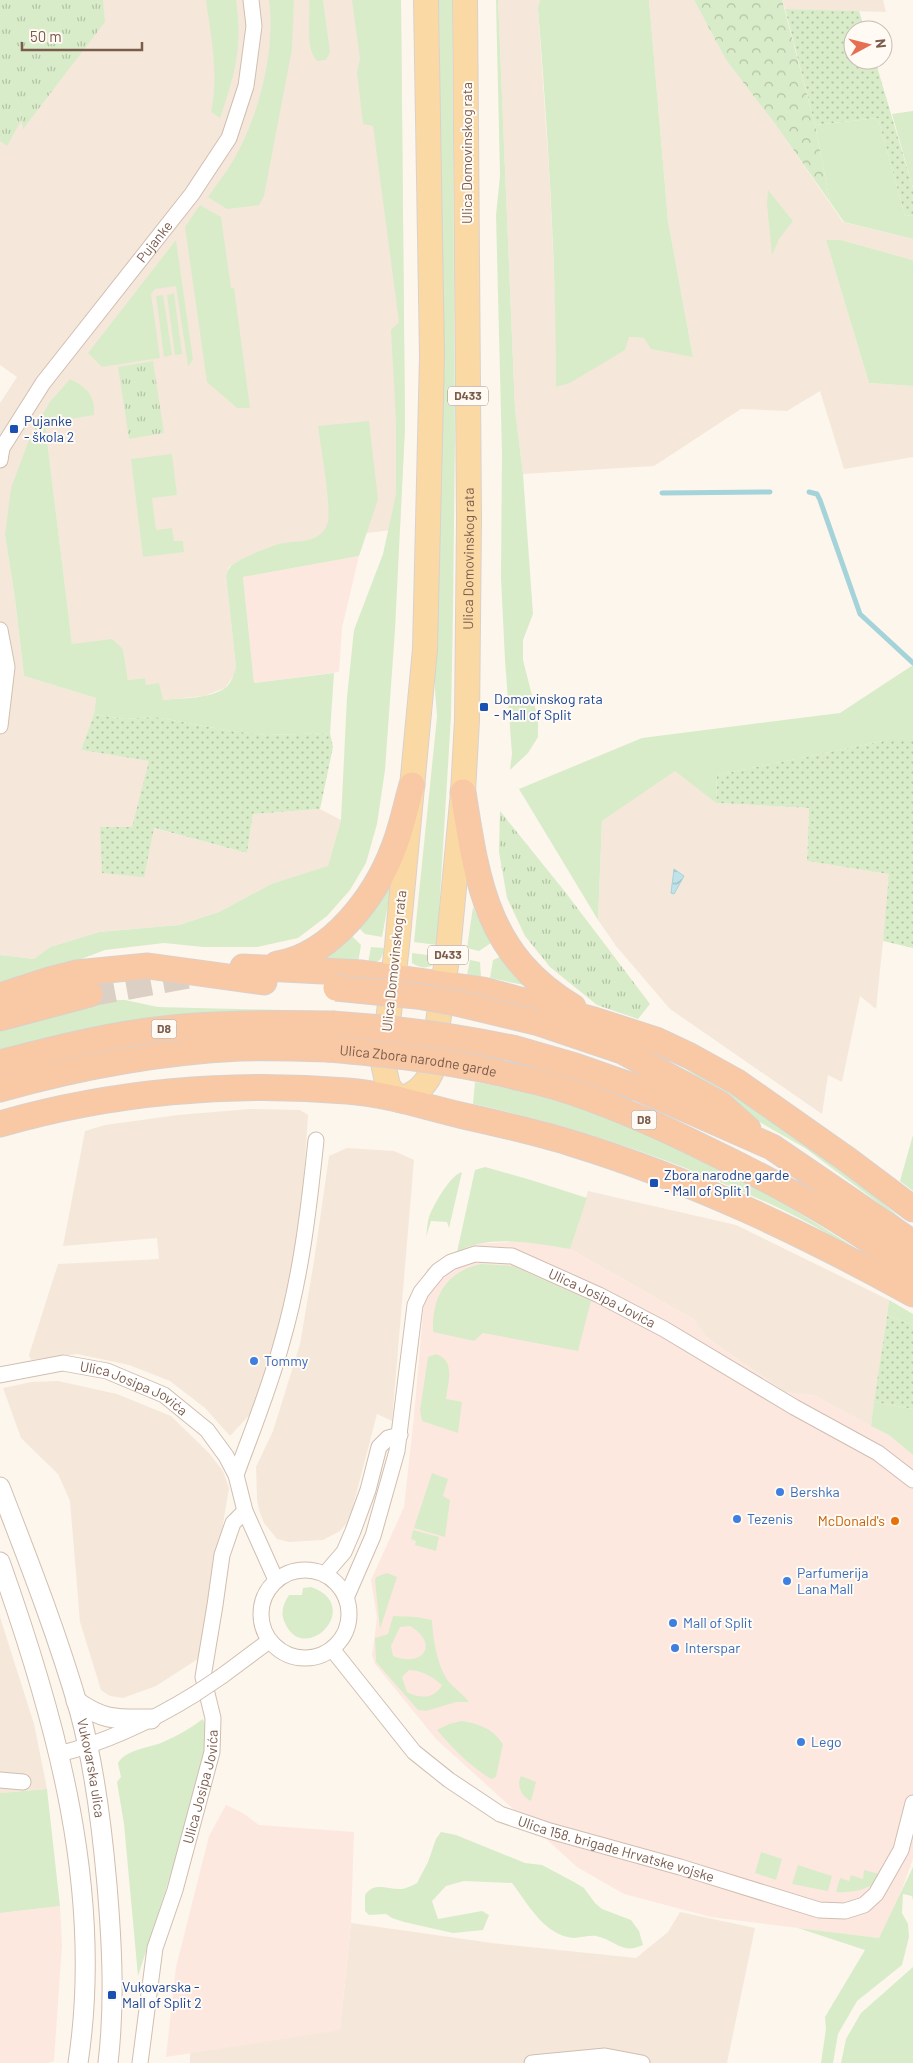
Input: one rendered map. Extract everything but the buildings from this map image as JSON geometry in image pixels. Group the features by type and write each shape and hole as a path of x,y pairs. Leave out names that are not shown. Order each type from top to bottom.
{"highway":[{"path":"412,785 395,847 383,873 368,898 348,922 326,941 297,958 283,963 248,967 362,973 483,990 594,1020 656,1040 737,1082 848,1160 913,1209"},
{"path":"463,792 478,880 485,902 505,944 520,963 542,984 564,1002 594,1020"},
{"path":"0,996 76,973 148,966 236,979 417,996 452,1002 536,1022 622,1052 665,1073 720,1104 740,1123 772,1147"},
{"path":"0,1018 90,994"},
{"name":"Ulica Zbora narodne garde","path":"0,1063 108,1037 182,1027 248,1023 332,1024 465,1038 516,1049 575,1066 638,1088 772,1147 913,1242"},
{"name":"Ulica Zbora narodne garde","path":"0,1089 94,1066 171,1054 240,1048 328,1049 410,1056 457,1063 555,1087 621,1110 671,1131 780,1186 876,1244 913,1271"},
{"path":"0,1124 43,1112 133,1096 225,1088 349,1091 399,1100 497,1122 561,1140 685,1182 806,1236 913,1294"}],"main road":[{"name":"Ulica Domovinskog rata","path":"426,0 432,356 425,649 394,977 383,1063 388,1086 399,1100 420,1090 432,1073 444,984 463,792 467,720 469,520 465,0"}],"street":[{"name":"Pujanke","path":"0,460 2,448 43,383 192,194 229,138 246,86 254,26 251,0"},
{"path":"0,630 7,667 0,726"},
{"path":"236,1475 282,1342 298,1274 311,1189 316,1140"},
{"name":"Ulica Josipa Jovića","path":"400,1435 409,1343 415,1305 421,1292 438,1271 451,1262 475,1254 512,1256 664,1329 794,1407 878,1453 913,1480"},
{"name":"Ulica Josipa Jovića","path":"0,1375 64,1363 107,1371 164,1395 208,1430 236,1475 245,1510 276,1580"},
{"path":"326,1574 344,1552 353,1531 368,1490 379,1447 388,1438 400,1435 373,1536 346,1598"},
{"name":"Vukovarska ulica","path":"0,1487 50,1618 76,1701 102,1819 111,1926 113,2025 108,2063"},
{"name":"Ulica Josipa Jovića","path":"140,2063 156,1948 175,1890 212,1752 213,1718 203,1677 222,1555 234,1523 245,1510"},
{"name":"Vukovarska ulica","path":"0,1562 51,1722 70,1804 82,1884 85,1967 83,2034 78,2063"},
{"path":"313,1570 326,1574 338,1584 346,1598 349,1612 348,1626 342,1639 332,1649 320,1656 306,1659 292,1657 279,1651 269,1641 263,1629 260,1615 262,1602 267,1590 276,1580 287,1573 313,1570"},
{"path":"59,1754 87,1747 151,1719 196,1694 269,1641"},
{"name":"Ulica 158. brigade Hrvatske vojske","path":"332,1649 414,1752 449,1780 500,1814 550,1831 673,1865 819,1910 845,1911 864,1905 876,1894 901,1850 911,1810"},
{"path":"76,1701 91,1712 102,1717 151,1719"},
{"path":"0,1780 23,1782"},
{"path":"532,2063 606,2056 642,2063"}],"shaded area":[{"path":"0,0 401,0 405,427 400,529 367,533 253,555 229,567 226,576 236,667 234,675 225,688 204,696 163,700 146,685 144,678 128,680 123,649 72,644 45,423 49,403 5,535 24,676 96,698 94,714 81,750 150,761 132,828 102,873 153,828 247,853 253,814 320,809 341,820 328,867 271,884 219,912 179,925 99,932 50,947 34,959 0,955 0,403 17,377 0,365"},
{"path":"498,0 540,0 538,8 550,185 556,320 556,387 624,350 628,337 644,338 693,357 668,221 649,0 694,0 726,60 778,128 843,222 913,239 913,260 841,240 826,240 869,383 913,386 913,457 844,469 820,391 787,411 741,409 654,466 523,474 515,409"},
{"path":"782,0 883,0 886,12 785,9"},
{"path":"359,556 342,628 339,672 254,683 243,577"},
{"path":"675,770 716,803 809,808 807,861 890,874 876,1009 860,996 842,1082 828,1075 822,1114 670,1009 616,946 598,920 602,821"},
{"path":"250,1109 300,1110 308,1115 302,1207 291,1290 255,1409 230,1436 205,1408 170,1381 129,1365 77,1354 31,1360 29,1355 58,1264 159,1259 157,1238 63,1246 85,1131 105,1125 178,1115"},
{"path":"347,1148 394,1151 414,1160 392,1421 377,1414 352,1510 346,1524 340,1531 323,1540 289,1542 277,1539 264,1523 257,1499 256,1467 273,1431 300,1344 329,1156"},
{"path":"588,1191 736,1225 889,1300 871,1426 815,1396 785,1392 706,1337 693,1319 570,1249"},
{"path":"528,1241 570,1249 693,1319 706,1337 785,1392 815,1396 889,1435 913,1455 913,1859 894,1911 879,1938 711,1917 624,1894 577,1867 436,1739 375,1664 372,1655 377,1618 371,1580 404,1507 427,1269 471,1244"},
{"path":"58,1381 117,1394 171,1416 209,1453 223,1471 229,1488 201,1657 156,1686 123,1698 110,1696 101,1690 80,1622 70,1501 58,1474 21,1438 3,1388 31,1382"},
{"path":"0,1617 34,1724 47,1789 0,1793"},
{"path":"226,1805 243,1813 259,1825 354,1832 351,1923 340,2030 166,2057 176,1967 209,1836"},
{"path":"60,1906 62,1945 54,2061 48,2063 0,2063 0,1913"},
{"path":"680,1912 755,1928 727,2063 190,2063 190,2052 340,2029 351,1923 492,1943 636,1958 668,1932"}],"green space":[{"path":"0,0 103,0 105,22 23,129 19,105 21,121 7,146 0,141"},
{"path":"206,0 236,0 239,32 238,46 234,74 220,118 211,112 214,69"},
{"path":"269,0 294,0 292,49 264,196 259,205 227,209 208,197 234,159 243,142 258,103 268,61 271,19"},
{"path":"309,0 323,0 330,52 326,60 317,61 311,48 309,40"},
{"path":"352,0 401,0 405,427 395,630 385,770 377,824 366,863 350,890 327,916 298,938 257,947 203,947 164,943 105,950 55,969 0,984 0,955 34,959 50,947 99,932 179,925 219,912 271,884 328,866 341,820 347,697 354,630 383,554 396,494 396,421 391,330 399,322 373,126 363,124 357,72 360,59"},
{"path":"439,0 452,0 455,436 451,716 437,945 414,942 437,717 433,660 442,437"},
{"path":"496,0 498,0 515,409 523,474 533,614 523,640 523,660 538,719 538,737 528,753 510,770 512,754 501,578 502,453 496,215 500,176"},
{"path":"540,0 649,0 668,221 693,357 651,349 644,338 629,337 625,350 570,383 556,387 553,244 538,8"},
{"path":"694,0 782,0 815,125 830,202 778,128 726,60"},
{"path":"785,9 859,11 862,20 843,20 843,70 878,70 913,188 913,215 905,216 878,118 815,125"},
{"path":"913,111 913,188 892,114"},
{"path":"878,118 905,216 913,215 913,239 844,222 830,202 815,125"},
{"path":"768,190 793,221 779,239 772,255 767,204"},
{"path":"200,205 221,217 231,288 234,288 250,408 237,408 207,382 185,227"},
{"path":"176,240 193,360 188,366 176,286 155,289 151,294 160,358 102,367 88,353"},
{"path":"826,240 841,240 913,260 913,386 869,383"},
{"path":"174,293 182,354 175,355 167,295"},
{"path":"163,295 172,355 164,357 156,296"},
{"path":"153,361 164,433 129,439 118,367"},
{"path":"70,379 89,392 93,402 94,415 45,423 72,644 112,639 123,649 128,680 145,678 146,685 159,683 163,700 212,694 219,692 229,684 236,667 226,576 228,570 234,563 259,551 283,543 311,539 323,532 327,525 328,507 326,477 318,426 369,421 378,499 359,556 243,577 254,683 334,673 330,733 267,735 231,731 155,717 123,719 94,714 96,698 24,676 5,535 11,488 29,440 49,403"},
{"path":"172,454 177,495 152,498 156,530 172,528 174,541 183,541 184,552 143,557 131,459"},
{"path":"913,665 913,741 883,741 717,775 716,803 675,771 602,821 598,920 519,789 642,738 840,713"},
{"path":"94,714 123,719 155,717 231,731 267,735 330,733 333,747 320,809 253,814 247,853 154,828 144,877 102,873 100,827 132,827 149,761 81,750"},
{"path":"883,741 913,741 913,948 883,941 889,874 807,861 809,808 716,803 717,775"},
{"path":"500,811 566,893 650,1004 638,1019 597,1005 550,967 525,936 507,898 499,852"},
{"path":"393,878 382,937 365,934 358,927"},
{"path":"473,907 491,943 479,951 467,948"},
{"path":"348,932 361,945 358,963 315,961"},
{"path":"371,947 384,948 380,960 368,963"},
{"path":"412,953 435,956 433,965 420,967 415,965 412,963"},
{"path":"500,957 524,985 490,978 493,960"},
{"path":"470,960 480,962 481,977 467,975"},
{"path":"110,1000 125,1000 158,1007 321,1011 330,1014 0,1052 0,1030 40,1017"},
{"path":"650,1053 699,1076 752,1106 860,1183 912,1228 805,1148 700,1088"},
{"path":"475,1082 555,1100 632,1126 705,1160 750,1184 860,1251 783,1210 669,1162 592,1135 473,1104"},
{"path":"913,1135 913,1191 900,1181"},
{"path":"485,1167 587,1198 570,1249 542,1244 498,1242 470,1246 457,1252 475,1170"},
{"path":"462,1172 449,1228 447,1222 431,1221 426,1237 429,1217 438,1199 452,1179"},
{"path":"481,1264 513,1266 591,1301 578,1351 483,1333 474,1341 433,1332 435,1308 443,1288 458,1273"},
{"path":"889,1300 913,1314 913,1325 887,1315"},
{"path":"887,1315 913,1325 913,1409 874,1402"},
{"path":"436,1354 442,1357 448,1367 449,1379 446,1399 462,1402 458,1433 422,1421 420,1410 428,1357"},
{"path":"874,1402 913,1409 913,1455 889,1435 871,1426"},
{"path":"432,1473 448,1479 443,1496 450,1500 445,1537 414,1528"},
{"path":"413,1530 439,1537 436,1551 415,1545 416,1541 411,1539"},
{"path":"387,1573 397,1577 380,1629 375,1581 376,1577"},
{"path":"311,1587 326,1596 332,1607 332,1618 325,1629 316,1636 305,1639 294,1635 285,1623 283,1609 289,1595 302,1595 303,1588"},
{"path":"393,1616 432,1620 441,1668 449,1682 469,1702 456,1702 426,1711 418,1710 376,1662 375,1638 388,1634","holes":["410,1626 424,1640 426,1647 424,1652 419,1657 413,1659 393,1656 391,1646 400,1627","409,1670 427,1674 442,1685 435,1693 427,1696 422,1697 407,1692 402,1677"]},
{"path":"203,1719 209,1737 185,1830 138,1976 124,1824 117,1782 121,1777 118,1763 131,1752 166,1741"},
{"path":"461,1721 490,1730 503,1744 496,1777 491,1779 476,1769 437,1730"},
{"path":"521,1776 536,1782 531,1801 521,1791 519,1784"},
{"path":"47,1789 60,1906 0,1913 0,1793"},
{"path":"441,1832 456,1835 525,1863 542,1865 574,1882 584,1888 602,1909 631,1920 639,1931 643,1945 635,1948 624,1948 596,1936 573,1938 563,1936 545,1925 512,1883 464,1881 446,1886 432,1901 438,1919 482,1911 489,1915 483,1930 453,1933 404,1922 386,1914 369,1915 365,1911 365,1895 377,1887 402,1889 417,1883 428,1862 436,1839"},
{"path":"761,1852 782,1859 776,1880 755,1873"},
{"path":"798,1865 832,1876 828,1891 792,1884"},
{"path":"913,1867 913,1900 912,1896 903,1894 902,1913 908,1924 909,1937 902,1965 857,2001 838,2034 833,2063 821,2063 826,2029 825,2017 865,1950 798,1928 879,1938"},
{"path":"864,1870 879,1874 878,1882 858,1890 836,1892 840,1878 849,1881 851,1875 863,1879"},
{"path":"913,1967 913,2063 841,2063 846,2039 861,2013"}],"water":[{"path":"674,869 684,876 674,894 671,893"}],"waterway":[{"path":"662,493 770,492"},
{"path":"809,492 817,494 820,500 860,614 913,663"}],"tunnel":[{"path":"90,994 194,975"}],"place":[{"name":"Pujanke - škola 2","path":"14,429"},
{"name":"Domovinskog rata - Mall of Split","path":"484,707"},
{"name":"Zbora narodne garde - Mall of Split 1","path":"654,1183"},
{"name":"Tommy","path":"254,1361"},
{"name":"Bershka","path":"780,1492"},
{"name":"Tezenis","path":"737,1519"},
{"name":"McDonald's","path":"895,1521"},
{"name":"Parfumerija Lana Mall","path":"787,1581"},
{"name":"Mall of Split","path":"673,1623"},
{"name":"Interspar","path":"675,1648"},
{"name":"Lego","path":"801,1742"},
{"name":"Vukovarska - Mall of Split 2","path":"112,1995"}]}
